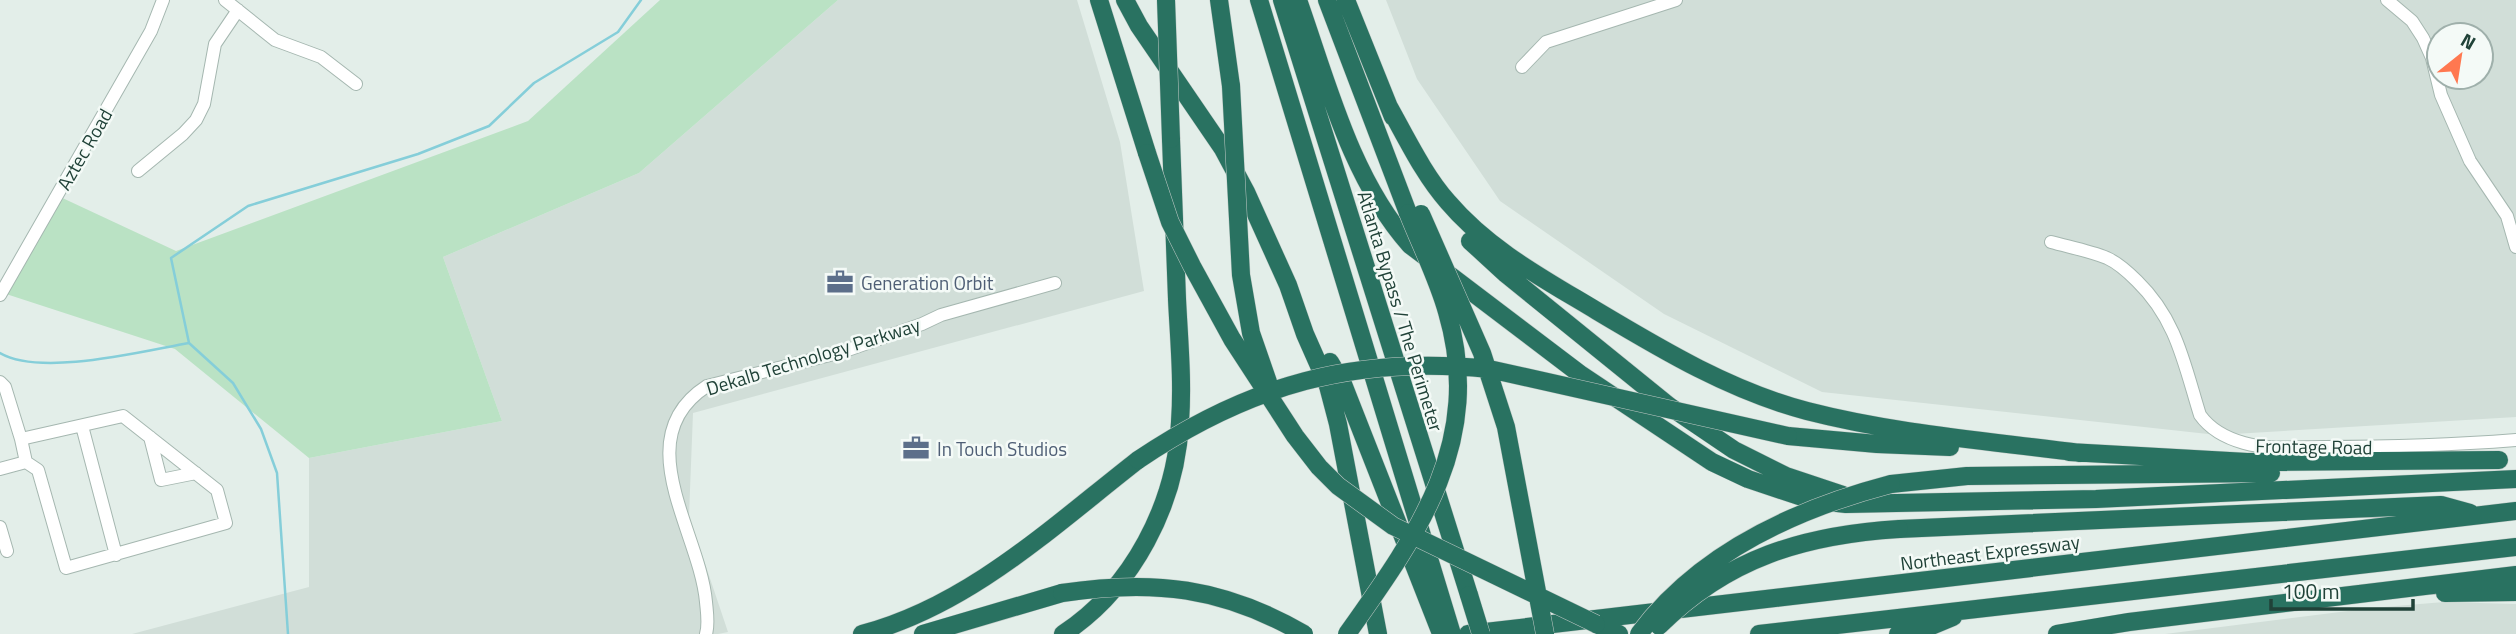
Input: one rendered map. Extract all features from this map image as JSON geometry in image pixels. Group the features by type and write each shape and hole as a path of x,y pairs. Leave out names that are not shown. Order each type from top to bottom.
{"highway":[{"path":"1099,0 1170,222 1232,339 1319,467 1368,510 1415,537 1619,634"},
{"path":"1125,0 1139,26 1223,149 1288,285 1343,384 1452,634"},
{"path":"1063,634 1094,611 1139,555 1163,505 1177,456 1181,390 1166,0"},
{"path":"1219,0 1231,86 1241,275 1251,333 1278,409"},
{"path":"1259,0 1434,597 1441,634"},
{"name":"Atlanta Bypass / The Perimeter","path":"1282,0 1481,634"},
{"path":"1298,0 1350,146 1376,200 1393,226 1410,245 1580,374 1712,462 1748,479 1811,499 1846,504 2096,499 2516,479"},
{"path":"1327,0 1375,109 1415,214 1453,334 1458,386 1454,439 1430,504 1347,634"},
{"path":"1346,0 1409,158 1436,200 1467,237 1506,274 1669,406 1734,450 1786,476 1839,494 1881,502"},
{"path":"1389,107 1418,158 1447,201 1489,243 1534,274 1654,345 1711,375 1746,391 1793,407 1849,421 1889,429 2080,453"},
{"path":"1415,214 1482,353 1502,414 1514,464 1545,634"},
{"path":"1288,285 1305,334 1328,386 1338,424 1376,626"},
{"path":"862,634 926,610 965,590 999,568 1138,460 1189,427 1220,411 1272,390 1330,374 1392,366 1453,365 1489,369 1788,436 1877,444 2247,462 2507,460"},
{"path":"1639,634 1669,600 1713,562 1748,541 1795,516 1891,484 1967,476 2238,474 2507,460"},
{"path":"1651,634 1699,591 1733,569 1762,555 1801,542 1867,531 2441,505 2480,515"},
{"name":"Northeast Expressway","path":"1468,634 2516,511"},
{"path":"1759,634 2516,547"},
{"path":"2057,634 2209,611 2516,575"},
{"path":"923,634 1062,593 1101,587 1152,585 1203,592 1250,607 1304,634"},
{"path":"2343,596 2516,592"},
{"path":"1898,634 1924,629 1973,609"},
{"path":"2117,634 2209,611"}],"street":[{"name":"Aztec Road","path":"0,295 137,55 163,0"},
{"path":"225,0 275,40 321,57 356,84"},
{"path":"1522,67 1546,42 1676,0"},
{"path":"2387,0 2412,21 2423,38 2432,58 2441,95 2470,161 2507,216 2516,247"},
{"path":"138,171 196,120 204,104 215,44 238,10"},
{"name":"Frontage Road","path":"2051,242 2108,259 2131,275 2149,293 2163,311 2174,333 2200,415 2207,425 2230,439 2247,444 2309,447 2436,446 2516,440"},
{"name":"Dekalb Technology Parkway","path":"707,630 704,582 675,494 668,458 672,427 682,407 693,395 707,386 842,352 941,315 1055,283"},
{"path":"0,382 5,387 26,462 38,470 66,568 226,523 217,490 123,416 21,439"},
{"path":"82,426 116,555"},
{"path":"150,437 161,480 196,473"},
{"path":"0,469 26,462"},
{"path":"0,527 7,551"}],"shaded area":[{"path":"838,0 1077,0 1120,142 1144,291 693,413 689,516 728,632 132,634 309,587 309,458 502,421 443,257 639,173"},
{"path":"1386,0 2516,0 2516,417 2217,435 1822,392 1664,314 1500,201 1417,79"},
{"path":"2444,602 2516,604 2516,634 2165,634 2372,608"}],"green space":[{"path":"660,0 838,0 639,173 443,257 502,421 309,458 175,349 0,292 56,195 176,251 528,121"}],"waterway":[{"path":"288,634 277,473 261,429 233,383 189,343 171,258 248,206 418,154 489,126 534,83 618,32 641,0"},
{"path":"0,353 18,360 66,362 120,356 189,343"}],"place":[{"name":"Generation Orbit","path":"840,282"},
{"name":"In Touch Studios","path":"916,448"}]}
